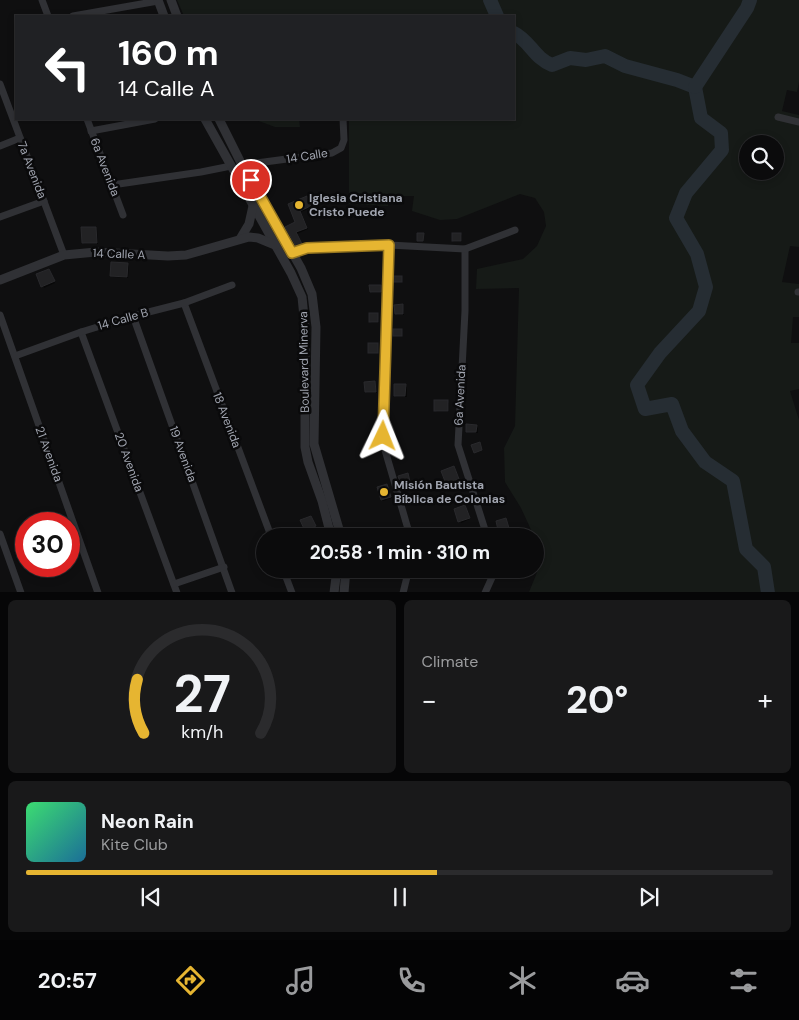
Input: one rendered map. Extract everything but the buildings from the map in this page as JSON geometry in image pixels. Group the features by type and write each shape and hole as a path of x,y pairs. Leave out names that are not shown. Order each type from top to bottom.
{"street":[{"path":"42,0 48,15"},
{"path":"82,15 160,6 166,2 172,2 177,15"},
{"name":"7a Avenida","path":"0,84 64,255"},
{"path":"778,117 799,122"},
{"name":"6a Avenida","path":"87,120 123,215"},
{"path":"91,131 150,120"},
{"name":"Boulevard Minerva","path":"206,120 302,297 305,326 305,447 329,528"},
{"name":"Boulevard Minerva","path":"220,120 242,165 308,282 312,294 316,327 314,444 339,528"},
{"name":"14 Calle","path":"242,165 332,153 341,148 344,140 342,120"},
{"path":"214,135 222,140 234,159 242,165"},
{"path":"0,146 20,138"},
{"path":"112,185 232,166"},
{"path":"0,217 44,201"},
{"path":"240,239 249,224 254,206"},
{"path":"292,253 307,248 389,245 465,249 516,230"},
{"name":"14 Calle A","path":"0,280 64,255 96,252 168,256 186,255 240,239 258,238 275,245"},
{"path":"389,245 383,436 384,450 408,528"},
{"name":"6a Avenida","path":"465,249 465,312 458,445 484,528"},
{"name":"14 Calle B","path":"15,356 81,332 184,303 232,284"},
{"name":"18 Avenida","path":"184,303 268,528"},
{"name":"21 Avenida","path":"0,315 98,592"},
{"name":"19 Avenida","path":"133,316 232,592"},
{"name":"20 Avenida","path":"81,332 177,592"},
{"path":"0,534 21,592"},
{"path":"174,584 224,567"},
{"path":"287,578 292,592"},
{"path":"334,592 336,578"},
{"path":"344,592 345,578"},
{"path":"403,592 407,578"},
{"path":"486,592 492,578"}],"shaded area":[{"path":"177,0 799,0 799,82 797,92 787,90 782,111 799,115 799,247 790,246 782,282 799,284 799,317 793,317 791,343 799,343 799,389 790,391 799,420 799,592 529,592 535,578 544,578 544,528 530,528 521,508 505,482 504,448 515,426 519,288 476,289 477,269 523,259 537,246 546,226 544,212 535,198 520,194 457,219 440,220 412,211 414,196 388,196 388,206 349,204 349,120 515,120 515,15 184,15"},
{"path":"256,120 299,120 300,127 275,127"}],"waterway":[{"path":"490,0 497,15"},
{"path":"695,87 747,8 750,0"},
{"path":"515,34 541,58 552,65 570,58 586,60 605,56 625,66 677,80 695,87 701,118 721,133 722,150 686,193 676,218 697,254 706,287 699,311 660,353 637,385 645,409 672,404 682,431 705,462 733,481 746,549 764,567 768,592"}],"place":[{"name":"Iglesia Cristiana Cristo Puede","path":"299,205"},
{"name":"Misión Bautista Bíblica de Colonias","path":"384,492"}],"route":[{"path":"251,180 292,253 307,248 389,245 383,436"}]}
